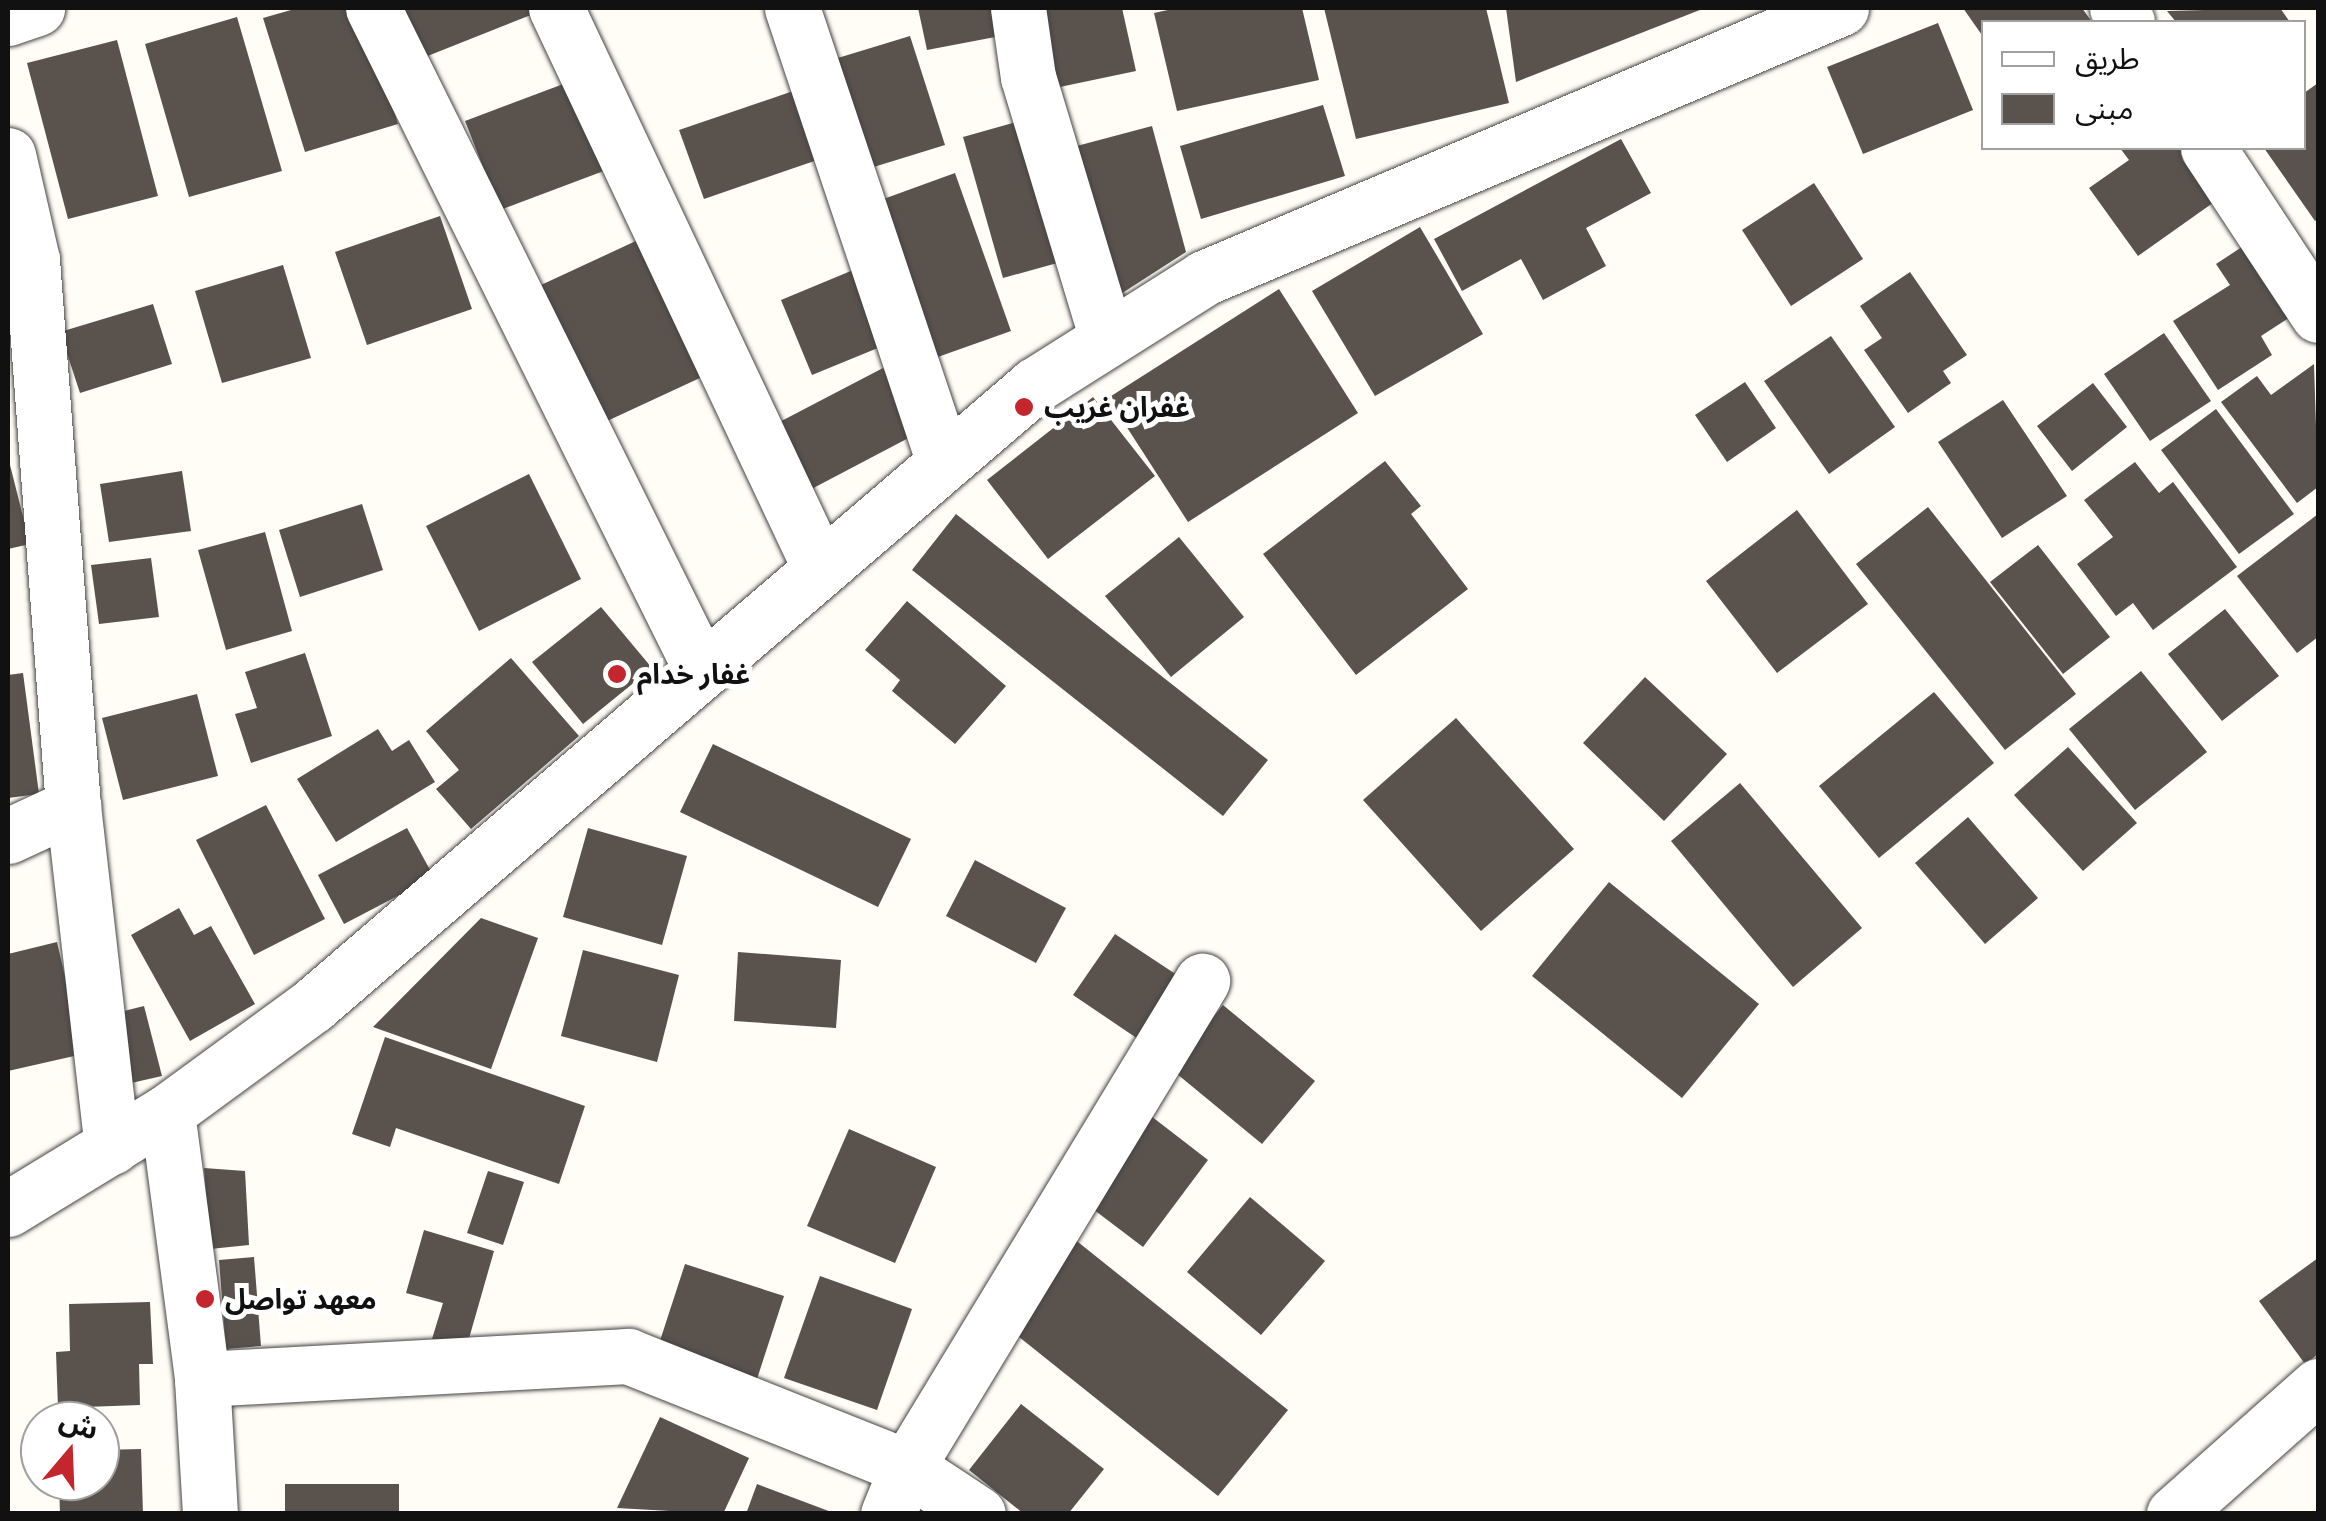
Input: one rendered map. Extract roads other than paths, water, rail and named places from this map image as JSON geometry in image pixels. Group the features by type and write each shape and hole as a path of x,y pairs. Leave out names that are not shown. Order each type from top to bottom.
{"street":[{"path":"8,18 38,8"},
{"path":"373,8 702,671"},
{"path":"556,8 820,568"},
{"path":"792,8 944,458"},
{"path":"1018,8 1028,77 1107,338"},
{"path":"8,1209 167,1112 313,1006 944,458 1107,338 1204,278 1841,8"},
{"path":"2209,150 2318,315"},
{"path":"8,154 32,260 73,806 112,1147"},
{"path":"8,836 73,806"},
{"path":"897,1490 1202,981"},
{"path":"167,1112 202,1378 210,1514"},
{"path":"202,1378 628,1356 897,1490 978,1514"},
{"path":"2174,1514 2318,1386"}],"place":[{"name":"غفران غريب","path":"1024,407"},
{"name":"غفار خدام","path":"617,674"},
{"name":"معهد تواصل","path":"205,1299"}]}
